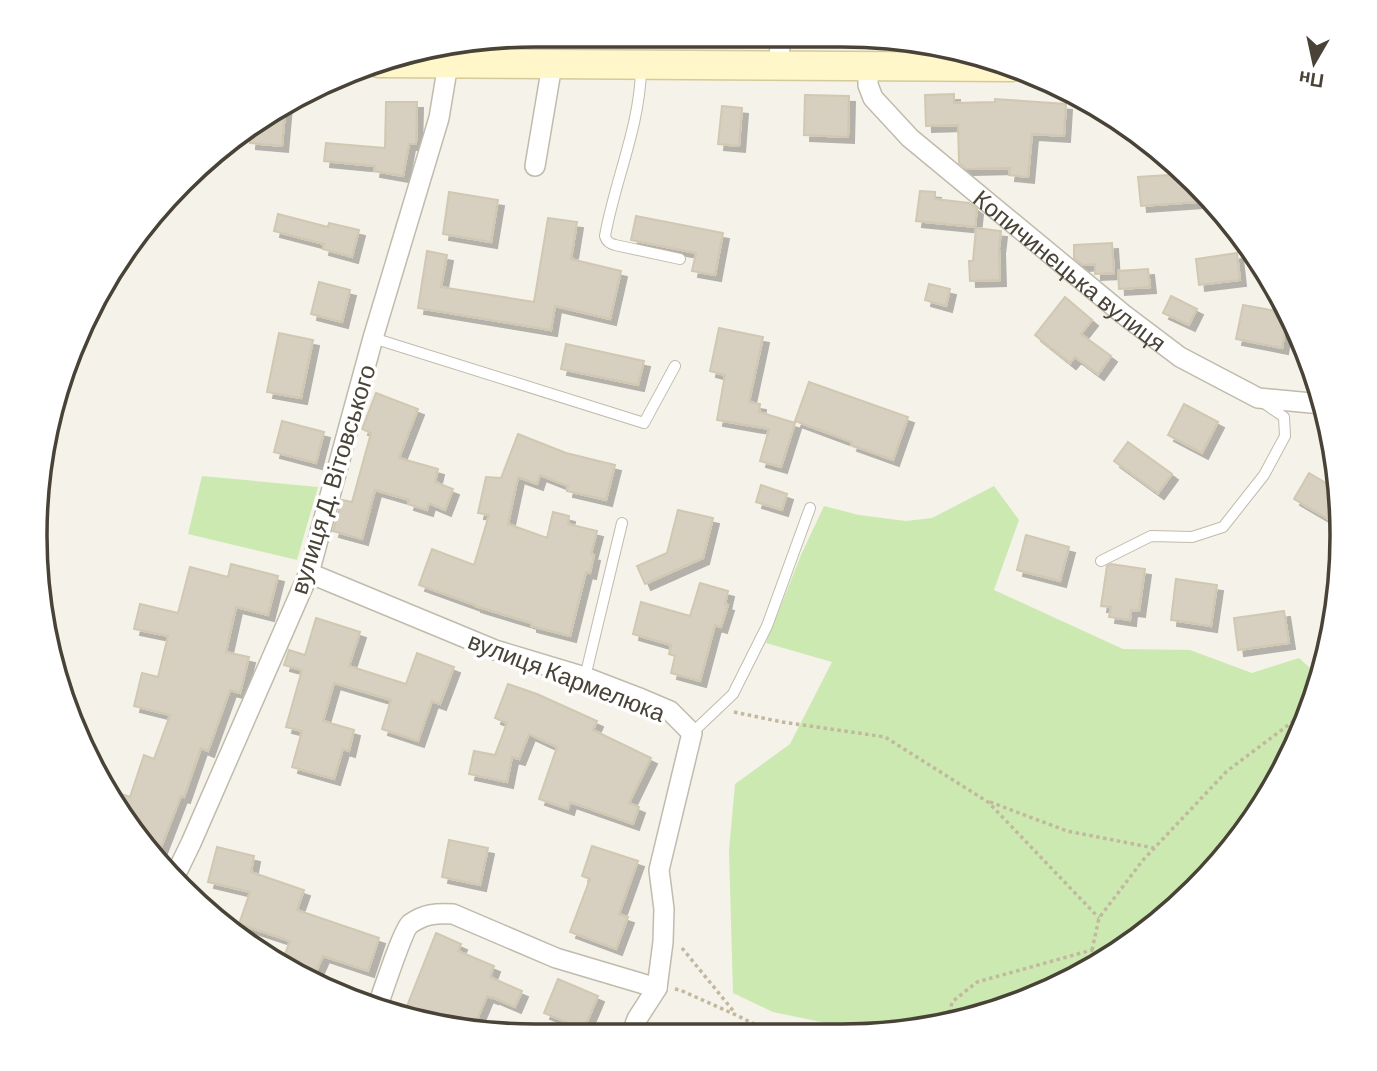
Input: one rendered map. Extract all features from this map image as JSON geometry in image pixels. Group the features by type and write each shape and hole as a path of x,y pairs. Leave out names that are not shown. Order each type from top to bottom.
{"main road":[{"path":"411,63 977,67"}],"street":[{"path":"778,66 779,47"},
{"name":"вулиця Д. Вітовського","path":"179,869 309,573 373,338 439,118 448,64"},
{"path":"535,166 552,65"},
{"name":"Копичинецька вулиця","path":"868,66 869,90 873,98 910,138 1123,314 1180,357 1258,398 1311,403"},
{"name":"вулиця Кармелюка","path":"309,573 495,650 585,677 670,711 692,733 659,870 664,909 657,988 635,1024"},
{"path":"380,998 407,926 426,915 438,913 453,914 555,958 657,988"}],"lane":[{"path":"641,65 636,112 605,236 610,244 680,260"},
{"path":"373,338 643,423 675,366"},
{"path":"1101,561 1151,536 1192,537 1223,527 1264,475 1285,436 1284,417 1258,398"},
{"path":"692,733 733,694 767,626 810,508"},
{"path":"585,677 622,523"}],"path":[{"path":"717,709 782,722 885,737 988,802 1067,831 1154,848"},
{"path":"1092,950 1099,918 1143,860 1227,771 1293,721"},
{"path":"988,802 1099,918"},
{"path":"680,946 736,1015"},
{"path":"950,1011 952,1002 977,982 1092,950 1096,952"},
{"path":"680,990 754,1024"}],"green space":[{"path":"202,476 318,487 297,560 188,534"},
{"path":"994,486 1019,520 994,590 1123,649 1190,650 1252,673 1299,658 1311,669 1304,692 1293,722 1264,780 1229,833 1187,881 1163,903 1139,923 1086,958 1028,987 998,998 905,1020 827,1024 773,1012 733,993 729,850 735,784 790,744 832,662 766,643 824,506 859,515 906,521 932,518"}],"building":[{"path":"954,94 954,103 995,102 995,99 1066,104 1064,136 1032,134 1028,177 1009,175 1010,168 967,169 959,163 958,125 926,126 925,95"},
{"path":"805,95 849,96 848,137 804,135"},
{"path":"386,102 417,102 416,144 409,144 403,176 374,171 375,166 324,161 326,143 385,148"},
{"path":"722,106 742,108 739,146 718,144"},
{"path":"285,117 282,146 250,143 250,140"},
{"path":"1171,175 1198,202 1141,206 1138,177"},
{"path":"920,191 935,192 935,199 969,203 977,209 975,227 916,221"},
{"path":"449,192 498,200 491,242 443,234"},
{"path":"278,214 328,227 329,223 359,230 352,257 323,249 324,244 274,231"},
{"path":"636,216 723,233 715,275 692,271 696,253 631,240"},
{"path":"548,218 577,222 571,259 621,271 610,319 555,306 551,330 418,308 427,251 447,255 441,287 534,302"},
{"path":"976,228 1001,231 1000,280 970,281 969,261 973,261"},
{"path":"1112,243 1114,273 1095,274 1095,264 1083,265 1074,258 1074,245"},
{"path":"1237,253 1240,280 1199,285 1196,259"},
{"path":"1148,269 1150,287 1119,289 1118,271"},
{"path":"319,282 350,290 342,322 311,314"},
{"path":"929,284 950,289 946,306 925,300"},
{"path":"1171,296 1197,309 1189,325 1163,313"},
{"path":"1065,297 1092,320 1081,334 1111,356 1098,374 1075,357 1070,363 1035,335"},
{"path":"1243,305 1274,311 1285,332 1282,348 1236,339"},
{"path":"719,328 763,337 749,402 760,404 759,412 795,423 781,467 760,461 769,429 717,420 725,375 710,371"},
{"path":"279,333 313,340 301,398 267,392"},
{"path":"566,344 644,361 638,385 561,369"},
{"path":"809,382 908,417 893,460 795,421"},
{"path":"376,393 418,409 399,458 438,469 435,482 453,489 445,510 429,503 427,510 408,504 409,500 375,490 362,539 333,531 342,500 352,502 371,433 362,429"},
{"path":"1184,404 1218,422 1202,453 1168,435"},
{"path":"282,421 324,432 316,463 274,452"},
{"path":"518,434 566,453 615,465 606,500 567,491 568,486 540,475 537,484 518,477 508,524 547,538 553,512 569,516 568,524 597,531 591,554 594,555 590,573 586,572 570,636 531,626 531,623 419,585 432,549 474,565 489,515 478,513 486,477 501,478"},
{"path":"1128,442 1172,474 1158,493 1114,461"},
{"path":"1309,473 1327,484 1329,517 1328,519 1294,499"},
{"path":"761,485 787,494 782,510 756,502"},
{"path":"678,510 713,518 703,558 645,584 637,566 667,553"},
{"path":"1026,535 1069,547 1060,581 1017,570"},
{"path":"231,564 278,576 268,615 236,607 226,652 249,657 240,693 230,690 208,751 201,748 184,797 181,796 161,848 122,794 130,797 144,755 154,759 170,715 134,706 142,673 158,677 168,636 134,629 140,604 178,613 190,567 228,577"},
{"path":"1111,564 1145,569 1139,611 1131,610 1130,620 1109,617 1111,607 1101,606 1107,566"},
{"path":"1176,579 1217,585 1211,626 1171,620"},
{"path":"700,583 728,591 725,604 728,605 721,627 715,625 700,681 671,673 675,656 669,654 671,645 633,634 641,602 690,616"},
{"path":"1284,611 1289,643 1238,650 1234,618"},
{"path":"316,618 360,632 349,666 406,684 417,653 454,667 440,704 432,701 418,741 382,729 391,700 334,683 323,721 354,730 349,751 343,749 334,779 292,767 302,731 286,727 302,670 284,665 289,650 305,655"},
{"path":"508,684 597,721 593,730 651,758 629,803 639,807 633,824 570,802 568,809 539,799 557,747 529,734 519,759 512,757 507,782 469,774 474,751 495,755 507,723 495,718"},
{"path":"449,840 488,848 480,885 442,877"},
{"path":"592,846 638,861 619,914 628,917 616,949 570,932 590,879 582,876"},
{"path":"217,847 254,856 251,872 304,890 297,910 379,938 368,971 323,956 316,971 291,958 285,954 290,941 239,924 250,892 208,882"},
{"path":"436,933 461,944 458,951 494,966 490,977 522,991 515,1007 487,996 477,1020 407,1006"},
{"path":"558,979 598,996 586,1024 572,1024 544,1013"}]}
